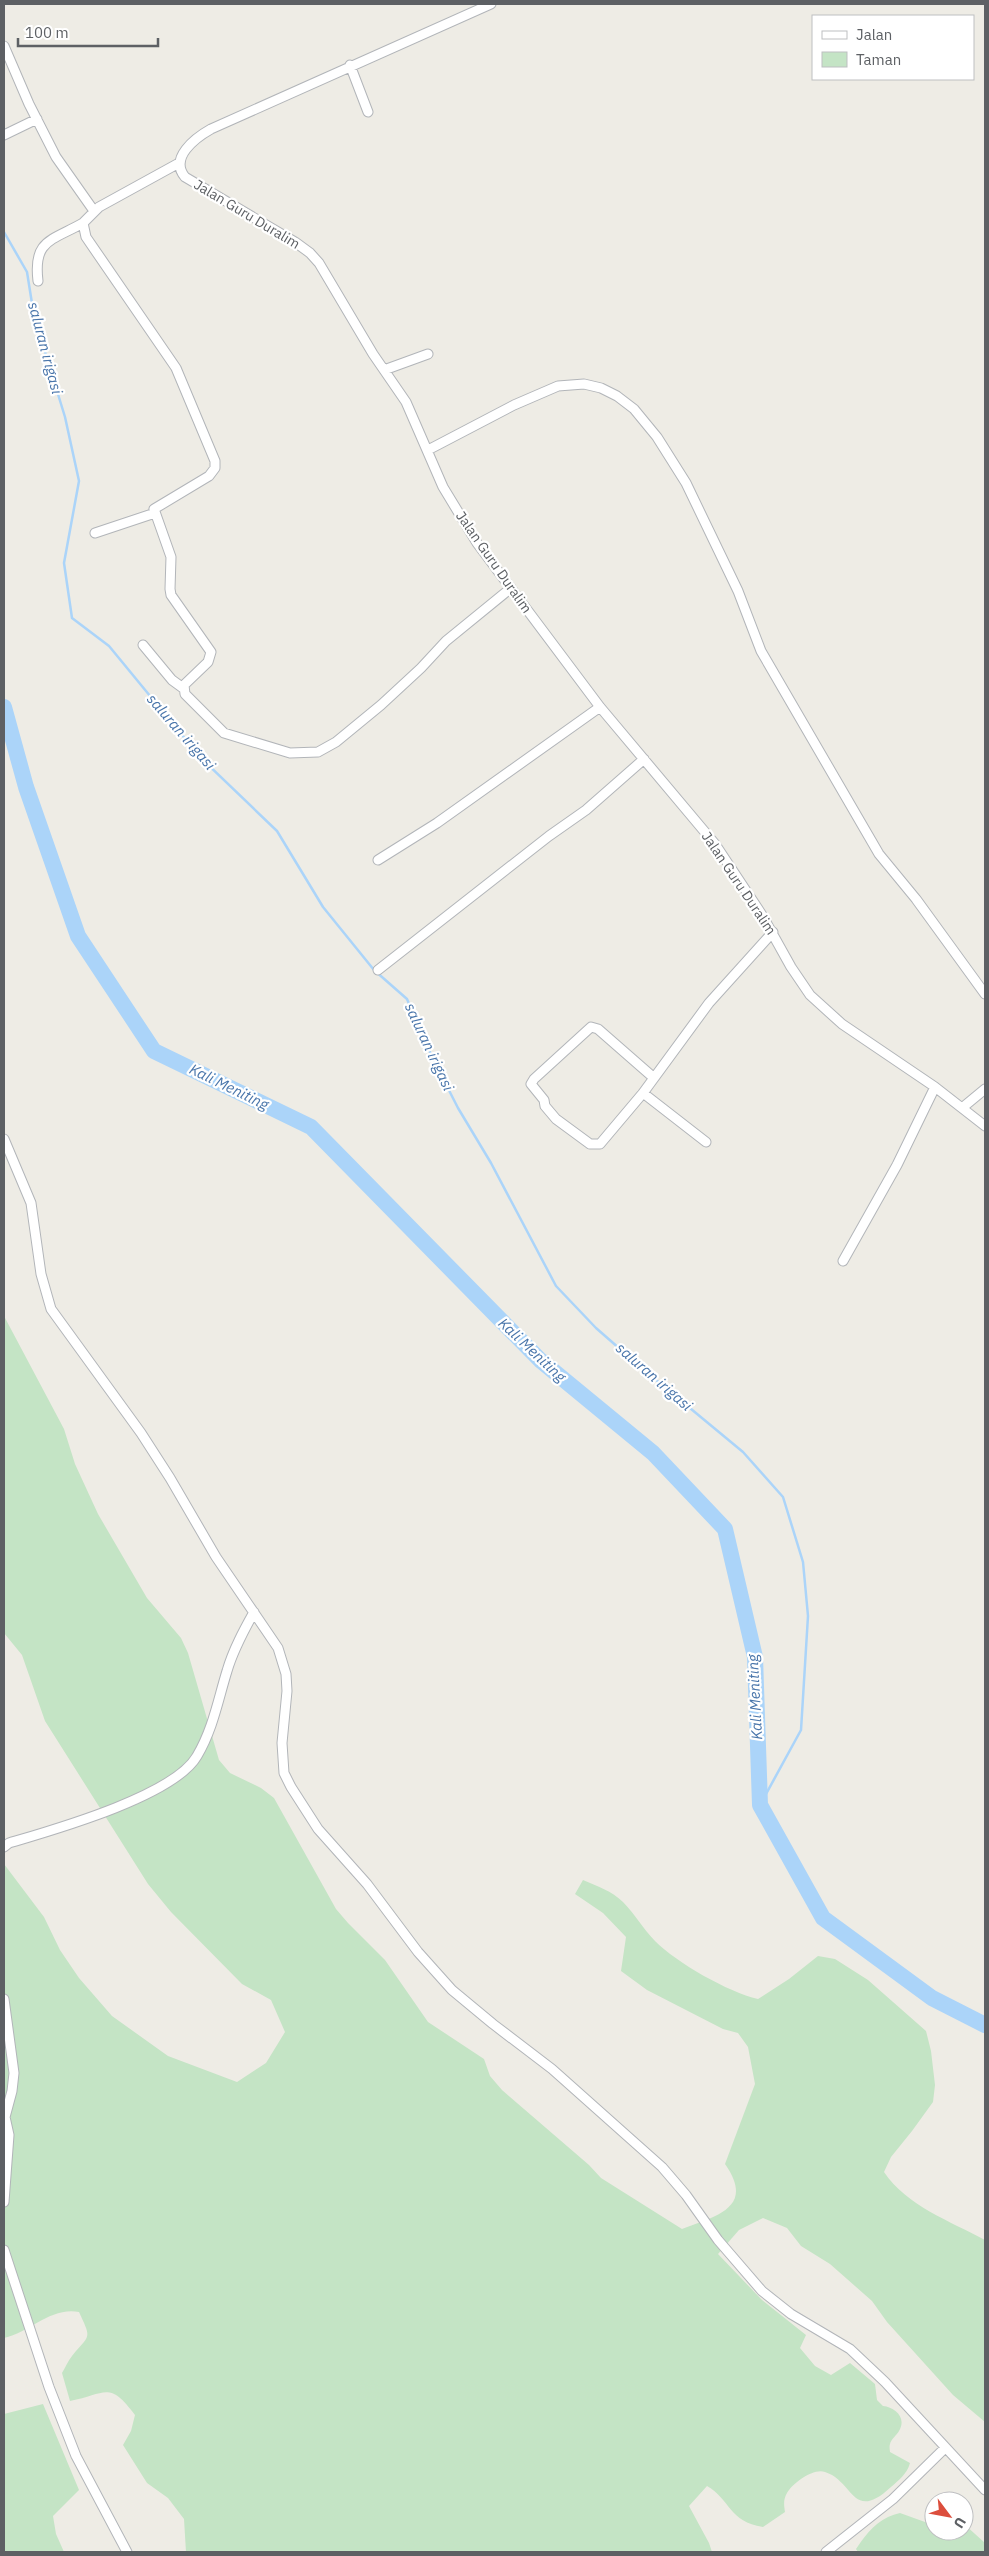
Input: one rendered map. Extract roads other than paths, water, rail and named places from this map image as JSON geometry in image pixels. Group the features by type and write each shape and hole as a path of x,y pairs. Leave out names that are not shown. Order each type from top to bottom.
{"street":[{"path":"38,281 36,260 41,248 82,223 94,211 179,163 188,148 206,131 350,65 491,4"},
{"path":"4,48 56,157 94,211"},
{"path":"350,65 368,112"},
{"path":"4,135 37,119"},
{"name":"Jalan Guru Duralim","path":"179,163 185,177 310,253 326,273 384,370 406,402 451,499 477,543 600,707 715,844 773,932 800,982 822,1007 842,1024 934,1087 985,1126"},
{"path":"82,223 86,237 176,368 215,461 215,468 209,476 155,508 155,513 171,557 170,589 172,595 211,652 208,662 185,683 183,688"},
{"path":"384,370 428,354"},
{"path":"428,450 514,405 549,389 566,384 584,384 601,388 617,396 634,409 657,437 686,483 738,591 761,651 879,854 916,899 985,994"},
{"path":"95,533 155,513"},
{"path":"143,646 172,680 183,688 185,694 224,733 290,753 318,752 336,742 381,705 421,668 451,636 511,588"},
{"path":"378,860 437,822 600,707"},
{"path":"378,970 549,836 586,810 644,759"},
{"path":"654,1078 598,1029 591,1027 534,1079 532,1084 544,1100 550,1113 593,1145 601,1143 643,1093 722,987 773,932"},
{"path":"843,1261 893,1173 934,1087"},
{"path":"962,1108 985,1089"},
{"path":"643,1093 706,1142"},
{"path":"4,1139 31,1203 42,1281 51,1309 142,1433 216,1557 278,1648 286,1674 286,1707 282,1758 284,1773 291,1788 318,1829 367,1884 418,1952 452,1990 552,2069 662,2168 686,2195 718,2240 762,2291 791,2314 850,2349 885,2382 985,2490"},
{"path":"4,1847 9,1843 80,1823 135,1799 180,1773 196,1758 211,1727 222,1694 227,1670 254,1612"},
{"path":"4,1999 14,2073 12,2091 5,2117 9,2135 4,2202"},
{"path":"4,2250 49,2387 76,2456 127,2552"},
{"path":"826,2552 893,2499 945,2448"}],"waterway":[{"name":"saluran irigasi","path":"4,232 27,272 34,316 65,417 79,481 64,563 72,618 109,646 201,758 277,831 323,907 374,970 407,999 433,1059 458,1108 491,1163 556,1286 596,1328 743,1452 783,1497 803,1562 808,1616 801,1730 760,1805"},
{"name":"Kali Meniting","path":"4,707 26,787 78,936 154,1051 311,1127 540,1360 653,1453 725,1529 755,1657 760,1805 823,1918 932,1998 985,2025"}]}
